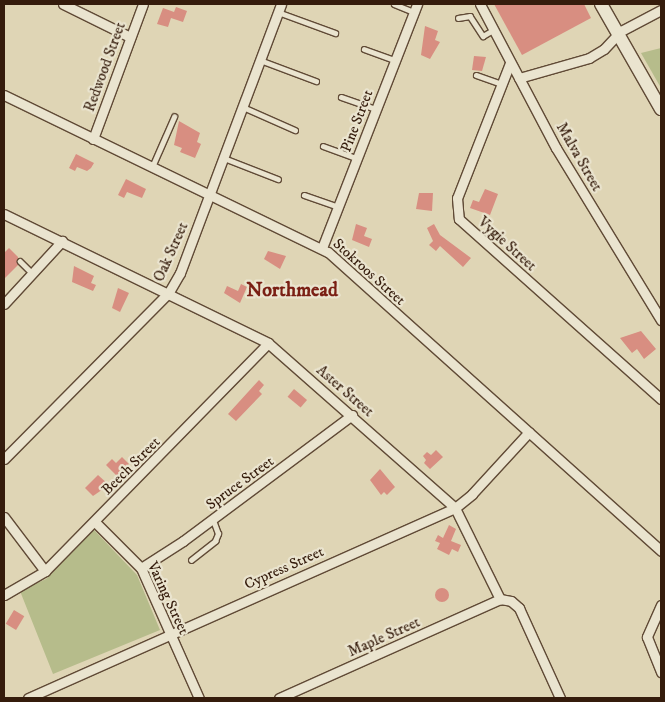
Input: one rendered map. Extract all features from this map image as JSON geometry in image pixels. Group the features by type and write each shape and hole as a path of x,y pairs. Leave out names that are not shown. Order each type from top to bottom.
{"street":[{"path":"63,4 130,37"},
{"name":"Redwood Street","path":"92,138 142,4"},
{"name":"Malva Street","path":"480,4 556,148 661,320"},
{"path":"601,4 661,109"},
{"name":"Oak Street","path":"4,459 169,292 180,273 280,8"},
{"name":"Pine Street","path":"322,248 340,208 415,8"},
{"path":"519,78 584,60 598,53 617,34 661,10"},
{"name":"Vygie Street","path":"510,63 457,198 459,219 661,399"},
{"name":"Stokroos Street","path":"4,95 322,248 661,551"},
{"name":"Aster Street","path":"4,214 169,292 268,343 352,415 455,508 500,599"},
{"path":"4,304 34,274 62,241"},
{"name":"Beech Street","path":"4,595 45,571 268,343"},
{"name":"Spruce Street","path":"141,568 213,520 352,415"},
{"name":"Cypress Street","path":"28,698 455,508 472,494 528,432"},
{"path":"4,517 45,571"},
{"name":"Varing Street","path":"95,522 141,568 199,698"},
{"path":"500,599 511,601 519,608 560,698"},
{"name":"Maple Street","path":"279,698 500,599"},
{"path":"661,605 647,637 661,672"}],"lane":[{"path":"394,4 415,8"},
{"path":"280,8 335,34"},
{"path":"458,18 470,16 483,36 494,30"},
{"path":"364,49 395,60"},
{"path":"260,60 316,81"},
{"path":"476,75 502,84"},
{"path":"341,97 377,109"},
{"path":"243,107 295,130"},
{"path":"152,167 174,117"},
{"path":"322,146 358,159"},
{"path":"224,158 278,179"},
{"path":"304,195 340,208"},
{"path":"20,261 34,274"},
{"path":"191,560 215,540 218,534 213,520"}],"green space":[{"path":"661,48 661,88 641,53"},
{"path":"94,530 137,575 160,630 53,674 20,591 46,579"}],"building":[{"path":"494,4 584,4 591,18 522,55"},
{"path":"176,7 187,11 183,22 171,18 168,27 157,24 163,8 174,12"},
{"path":"425,26 438,31 435,40 440,42 430,59 421,55"},
{"path":"474,56 486,57 482,71 472,70"},
{"path":"179,121 200,133 197,142 201,144 195,158 180,152 182,148 174,145"},
{"path":"76,154 94,163 91,168 87,171 77,167 75,171 69,168"},
{"path":"126,179 146,189 142,198 127,192 124,198 118,195"},
{"path":"485,189 498,194 490,215 470,208 473,200 479,202"},
{"path":"419,193 433,193 432,211 416,209"},
{"path":"356,224 367,228 364,236 372,239 369,247 352,240"},
{"path":"434,224 440,235 471,258 463,267 440,246 436,251 429,245 433,241 427,228"},
{"path":"9,248 18,257 18,265 4,279 4,253"},
{"path":"268,251 286,256 280,269 264,259"},
{"path":"74,266 94,276 91,283 96,285 93,291 72,282"},
{"path":"241,284 247,287 240,303 224,293 227,286 238,291"},
{"path":"118,288 129,293 120,312 112,308"},
{"path":"641,331 656,349 644,359 637,349 632,353 620,338"},
{"path":"259,380 264,385 259,391 262,394 236,421 228,414"},
{"path":"294,389 307,400 301,408 288,397"},
{"path":"436,450 443,457 430,469 424,463 426,460 423,456 427,452 431,455"},
{"path":"122,457 129,464 117,476 106,465 112,459 116,463"},
{"path":"380,469 395,487 387,495 384,492 381,495 370,480"},
{"path":"98,475 109,485 93,496 85,488"},
{"path":"449,525 456,529 451,541 461,545 458,552 452,549 449,555 437,549 440,543 435,541 438,535 443,538"},
{"path":"439,588 445,588 449,595 445,602 439,602 435,598 435,592"},
{"path":"14,610 24,616 16,630 6,624"}],"district":[{"name":"Northmead","path":"292,290"}]}
